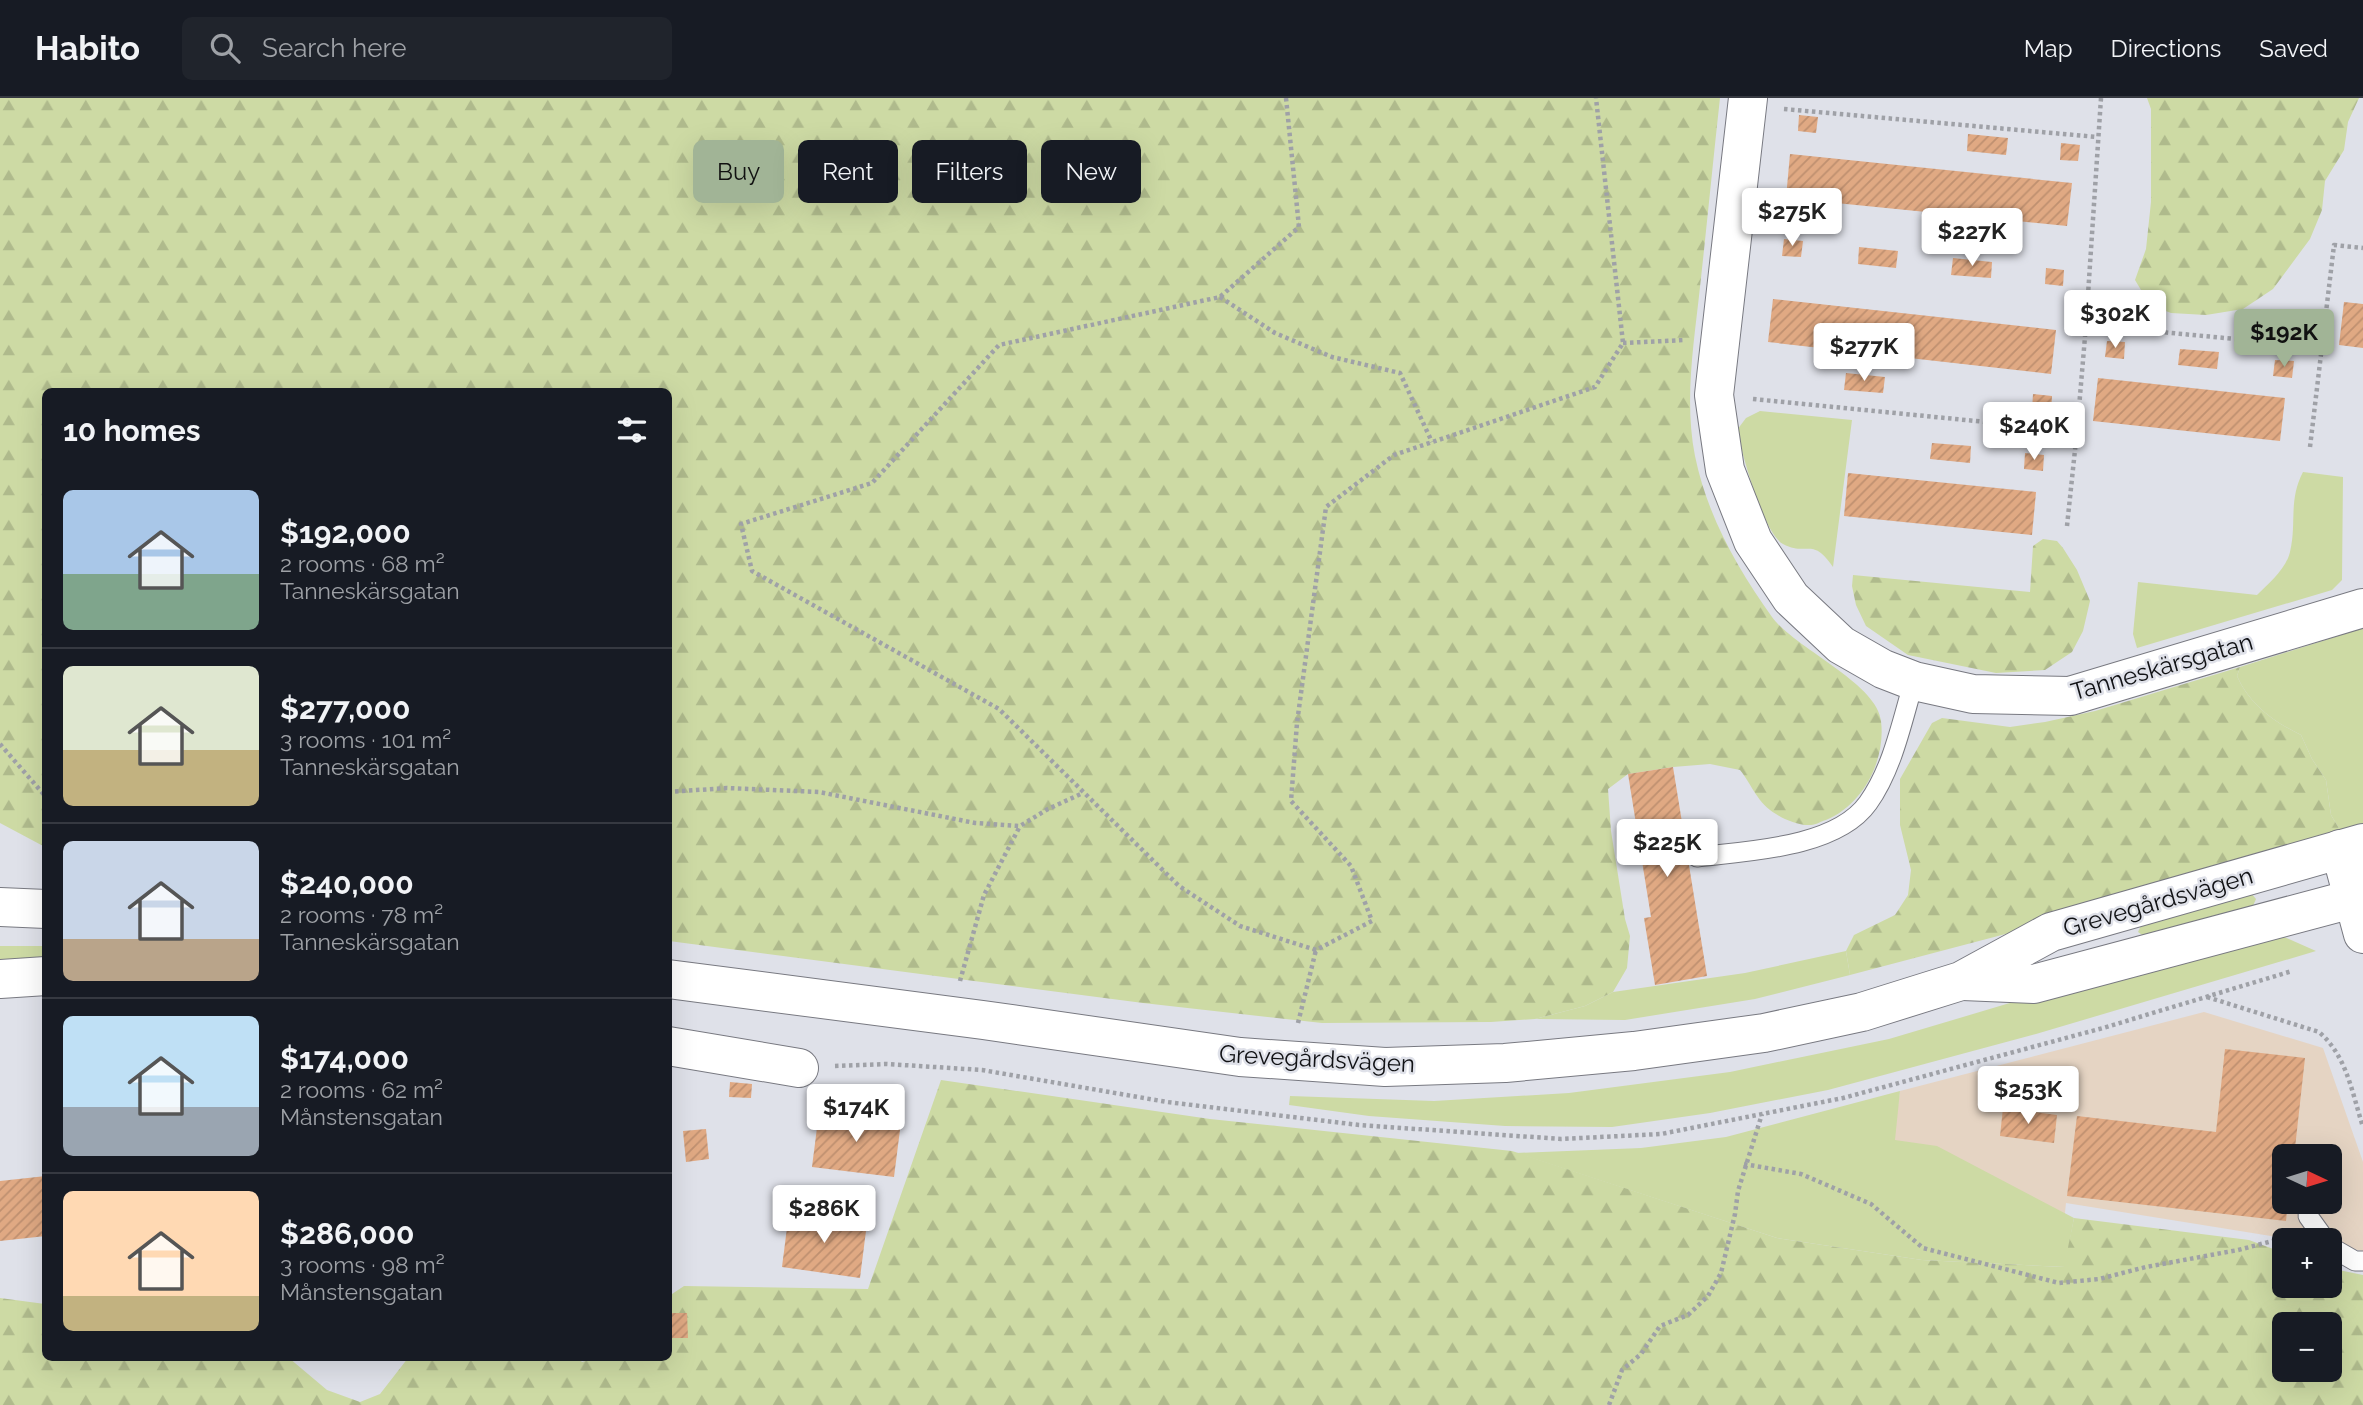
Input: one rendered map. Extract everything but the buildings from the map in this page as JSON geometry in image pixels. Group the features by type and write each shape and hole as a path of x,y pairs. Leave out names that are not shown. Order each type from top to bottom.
{"street":[{"name":"Tanneskärsgatan","path":"1747,102 1714,395 1725,470 1753,541 1791,598 1842,645 1883,670 1914,681 1973,694 2070,696 2363,608"},
{"name":"Grevegårdsvägen","path":"672,980 1240,1057 1385,1068 1505,1063 1634,1051 1776,1031 1862,1012 1961,981 2051,932 2352,846"},
{"path":"2352,846 2360,910"},
{"path":"0,908 42,909"},
{"name":"Grevegårdsvägen","path":"1961,981 2034,984 2360,910"},
{"path":"0,979 42,976"},
{"path":"672,1047 799,1068"}],"lane":[{"path":"1697,857 1786,846 1818,837 1851,819 1868,804 1882,778 1914,681"},
{"path":"2308,1216 2317,1228"},
{"path":"2342,1253 2356,1261 2363,1261"}],"path":[{"path":"1286,98 1299,227 1220,297 999,345 872,483 741,524 752,571 999,709 1179,886 1240,926 1316,950 1372,921 1351,866 1292,802 1297,723 1326,508 1394,455 1595,387 1623,342 1596,98"},
{"path":"2067,526 2087,325 2096,137 2101,98"},
{"path":"1747,102 2096,137"},
{"path":"2310,447 2334,245 2363,248"},
{"path":"1220,297 1275,334 1332,357 1400,373 1432,442"},
{"path":"2087,325 2321,347"},
{"path":"1623,342 1721,338"},
{"path":"1714,395 2077,432"},
{"path":"0,744 42,792"},
{"path":"672,792 727,788 819,792 975,822 1020,826"},
{"path":"953,1016 984,895 1020,826 1048,809 1084,793"},
{"path":"1291,1061 1316,950"},
{"path":"2206,996 2319,1032 2333,1044 2342,1059 2363,1127"},
{"path":"1609,1405 1622,1370 1640,1354 1660,1326 1689,1315 1708,1296 1721,1273 1744,1164 1762,1114"},
{"path":"1744,1164 1801,1174 1871,1204 1923,1248 2059,1283 2099,1279 2146,1267 2238,1250 2302,1233 2308,1216"}],"shaded area":[{"path":"2204,1012 2323,1048 2363,1162 2363,1251 2342,1247 2342,1228 2272,1228 2272,1236 2066,1203 2060,1259 1884,1207 1900,1091"}],"green space":[{"path":"0,98 1720,98 1691,372 1690,414 1700,478 1725,540 1772,617 1783,629 1865,693 1876,707 1882,736 1876,766 1861,792 1839,813 1811,825 1793,822 1770,810 1740,770 1710,764 1628,774 1608,789 1611,831 1630,936 1627,968 1613,992 1585,1006 1535,1019 1491,1022 1322,1023 1143,1003 672,941 672,388 42,388 42,845 0,823"},
{"path":"2147,98 2359,98 2348,122 2344,150 2325,181 2322,210 2310,239 2273,289 2243,309 2206,315 2171,313 2150,305 2135,280 2146,249 2151,202 2151,109"},
{"path":"1760,411 1852,420 1833,567 1820,552 1783,544 1768,525 1754,492 1737,430 1746,418"},
{"path":"2303,472 2343,477 2342,580 2332,590 2137,648 2133,634 2138,582 2257,595 2272,581 2290,552 2294,502"},
{"path":"2043,539 2057,541 2063,548 2077,570 2090,601 2083,631 2072,652 2045,670 1996,673 1908,655 1866,626 1856,605 1853,575 2030,592 2033,546"},
{"path":"2363,628 2363,824 2340,830 2331,815 2326,780 2301,735 2255,704 2237,676 2240,667"},
{"path":"2240,667 2237,676 2255,704 2272,718 2301,735 2326,780 2331,815 2340,830 2047,923 1850,975 1846,951 1854,935 1895,915 1908,895 1911,870 1900,825 1900,779 1932,723 1942,718 2010,727 2045,722 2095,711"},
{"path":"2246,887 2256,899 2249,915 2152,942 2138,932 2146,915"},
{"path":"2242,934 2282,936 2316,951 2036,1034 1828,1090 1710,1113 1612,1127 1505,1126 1369,1116 1289,1105 1290,1096 1434,1101 1569,1093 1730,1072 1889,1039"},
{"path":"0,946 42,946 42,959 0,964"},
{"path":"1846,951 1850,975 1755,999 1625,1020 1535,1019 1585,1006 1613,992 1745,973"},
{"path":"941,1080 1210,1119 1512,1151 1777,1238 1922,1260 2064,1267 2074,1218 2249,1240 2272,1249 2272,1298 2342,1298 2342,1271 2363,1275 2363,1405 0,1405 0,1298 42,1304 42,1361 293,1361 327,1390 360,1402 380,1394 406,1361 672,1361 672,1294 684,1286 868,1289"},
{"path":"1900,1091 1895,1140 1937,1146 2074,1218 2065,1267 1922,1260 1777,1238 1516,1153 1641,1148 1726,1137"}]}
